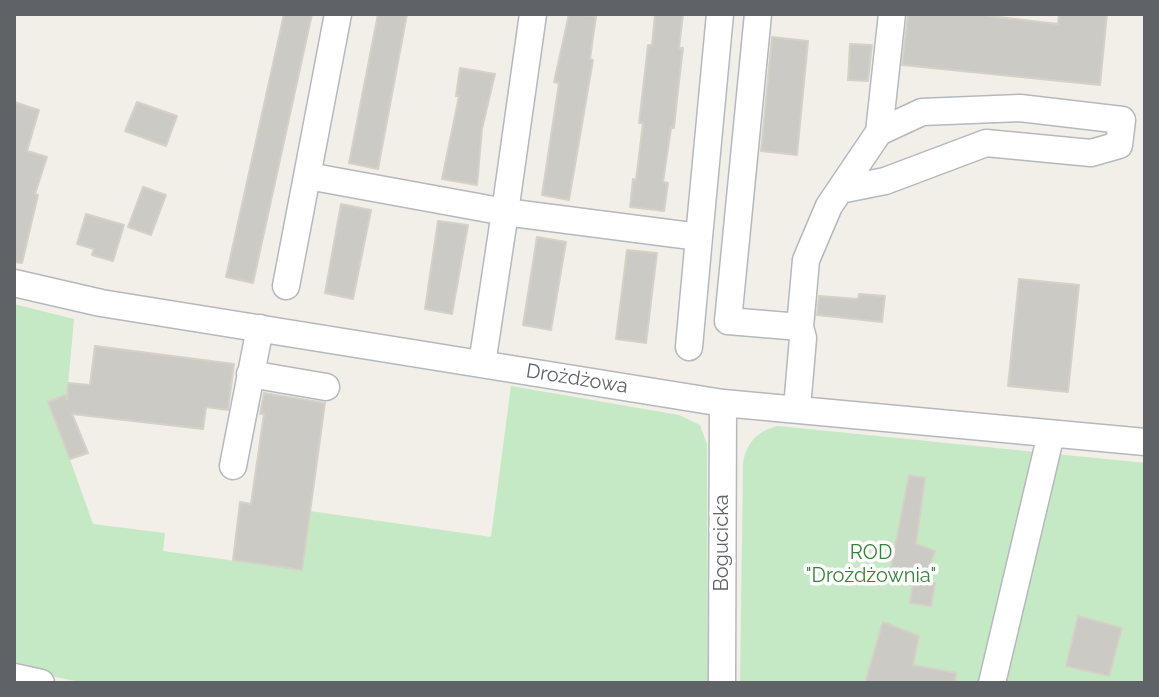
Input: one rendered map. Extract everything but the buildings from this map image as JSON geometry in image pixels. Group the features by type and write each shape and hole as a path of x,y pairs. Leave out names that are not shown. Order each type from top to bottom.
{"street":[{"path":"286,286 338,14"},
{"path":"482,364 533,14"},
{"path":"689,347 720,14"},
{"path":"758,14 728,321 800,327"},
{"path":"797,408 806,260 829,206 879,132 892,14"},
{"path":"840,190 885,181 986,143 1091,153 1119,145 1122,120 1020,108 922,112 879,132"},
{"path":"308,176 505,212 699,237"},
{"name":"Drożdżowa","path":"14,283 101,303 723,403 1145,442"},
{"path":"233,466 260,328"},
{"path":"250,374 326,387"},
{"name":"Bogucicka","path":"722,683 723,403"},
{"path":"992,683 1051,434"},
{"path":"14,677 41,683"}],"green space":[{"path":"14,304 74,319 63,440 93,524 165,533 163,551 302,570 310,511 491,537 511,386 679,415 700,425 707,444 708,683 84,683 14,668"},
{"name":"ROD \"Drożdżownia\"","path":"778,426 1145,463 1145,683 740,683 743,464 754,439"}]}
